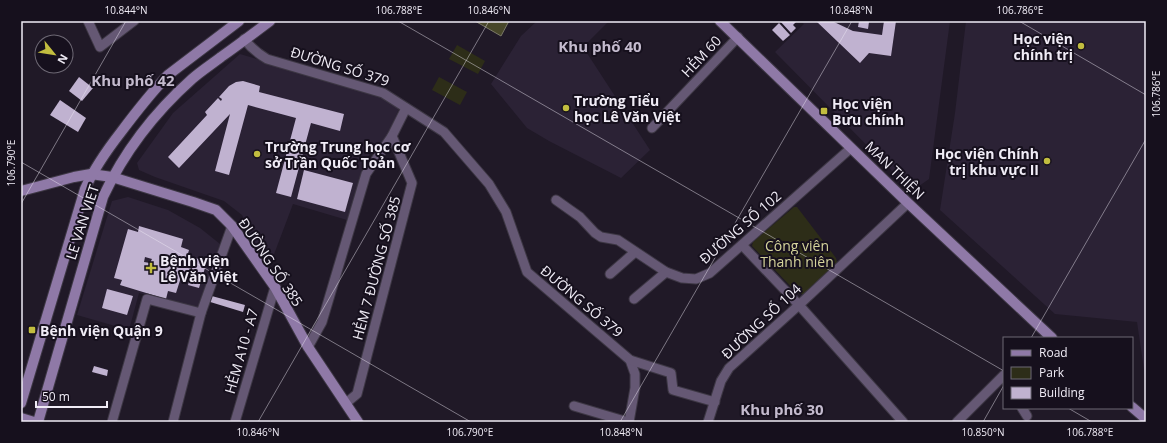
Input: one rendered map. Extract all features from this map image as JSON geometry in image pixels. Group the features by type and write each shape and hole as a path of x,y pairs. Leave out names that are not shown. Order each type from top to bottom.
{"main road":[{"name":"LE VAN VIET","path":"38,422 103,197 112,177 153,118 193,78 270,21"},
{"name":"MAN THIỆN","path":"720,21 1046,336"},
{"name":"LE VAN VIET","path":"21,403 85,189 91,174 141,104 168,75 234,22"},
{"path":"234,22 244,39"},
{"name":"ĐƯỜNG SỐ 385","path":"21,191 91,174 112,177 216,210 232,226 274,287 308,348 358,422"},
{"path":"1133,408 1146,419"},
{"path":"21,418 34,422"}],"street":[{"path":"92,22 100,47 134,21"},
{"name":"HẺM 60","path":"652,128 738,37"},
{"name":"ĐƯỜNG SỐ 379","path":"244,39 258,54 267,59 390,96 444,132 489,184 506,212 526,272 630,360"},
{"path":"308,348 322,322 366,174 392,136 406,108"},
{"name":"HẺM 7 ĐƯỜNG SỐ 385","path":"346,403 357,394 412,183 392,136"},
{"name":"ĐƯỜNG SỐ 102","path":"556,200 580,217 601,237 618,240 666,272 682,278 696,279 710,273 851,148"},
{"name":"ĐƯỜNG SỐ 104","path":"715,402 721,381 729,368 908,203"},
{"path":"173,422 201,313 232,226"},
{"path":"742,245 799,305 903,422"},
{"path":"610,274 635,252"},
{"path":"634,299 666,272"},
{"name":"HẺM A10 - A7","path":"235,422 274,287"},
{"path":"112,422 147,299 201,313"},
{"path":"630,360 671,373 673,390 715,402 708,422"},
{"path":"574,406 628,422 635,374 630,360"},
{"path":"957,422 1003,377"}],"shaded area":[{"path":"475,21 509,21 501,36"},
{"name":"Trường Tiểu học Lê Văn Việt","path":"537,21 609,21 583,47 650,150 621,178 527,128 491,84 521,36"},
{"path":"801,21 950,21 929,179 919,186 905,184 775,52 804,24"},
{"name":"Học viện Chính trị khu vực II","path":"966,21 1146,21 1146,383 1137,322 1055,314 940,210 955,113"},
{"name":"Trường Trung học cơ sở Trần Quốc Toản","path":"240,54 379,96 399,109 383,145 373,144 347,220 293,204 270,265 245,227 245,221 242,215 224,201 155,177 139,170 137,163 173,113"},
{"name":"Bệnh viện Lê Văn Việt","path":"128,197 168,210 200,228 220,244 197,310 139,293 129,330 77,315 112,201"}],"green space":[{"path":"457,45 485,61 478,74 449,59"},
{"path":"439,77 467,92 460,105 432,90"},
{"name":"Công viên Thanh niên","path":"794,207 797,207 836,258 837,262 804,294 798,294 752,246 753,242"}],"building":[{"path":"780,21 797,21 793,25 796,28 791,33"},
{"path":"816,21 832,21 853,31 882,35 884,21 896,21 891,56 869,53 860,63"},
{"path":"859,21 869,22 868,29 858,27"},
{"path":"779,23 790,35 783,41 772,30"},
{"path":"79,77 93,88 82,101 69,91"},
{"path":"243,81 260,86 259,92 344,114 340,131 311,123 291,197 276,193 296,118 248,105 229,175 215,171 230,114 179,168 168,157 207,115 205,112 218,98 221,101 222,99 219,97 229,86 236,82"},
{"path":"60,100 86,118 78,132 50,115"},
{"path":"304,170 353,183 345,212 297,199"},
{"path":"139,226 183,239 181,247 189,250 184,267 192,269 195,258 207,261 199,288 188,285 191,274 183,271 176,293 168,291 166,299 120,285 122,280 114,278 128,229 138,232","holes":["145,257 152,259 150,263 144,262"]},
{"path":"107,289 133,296 127,315 102,308"},
{"path":"208,295 245,305 243,312 207,301"},
{"path":"94,366 108,370 107,376 92,372"}],"place":[{"name":"Học viện chính trị","path":"1081,46"},
{"name":"Trường Tiểu học Lê Văn Việt","path":"566,108"},
{"name":"Học viện Bưu chính","path":"824,111"},
{"name":"Trường Trung học cơ sở Trần Quốc Toản","path":"257,154"},
{"name":"Học viện Chính trị khu vực II","path":"1047,161"},
{"name":"Bệnh viện Lê Văn Việt","path":"151,268"},
{"name":"Bệnh viện Quận 9","path":"32,330"}],"district":[{"name":"Khu phố 40","path":"600,46"},
{"name":"Khu phố 42","path":"133,80"},
{"name":"Khu phố 30","path":"782,409"}]}
